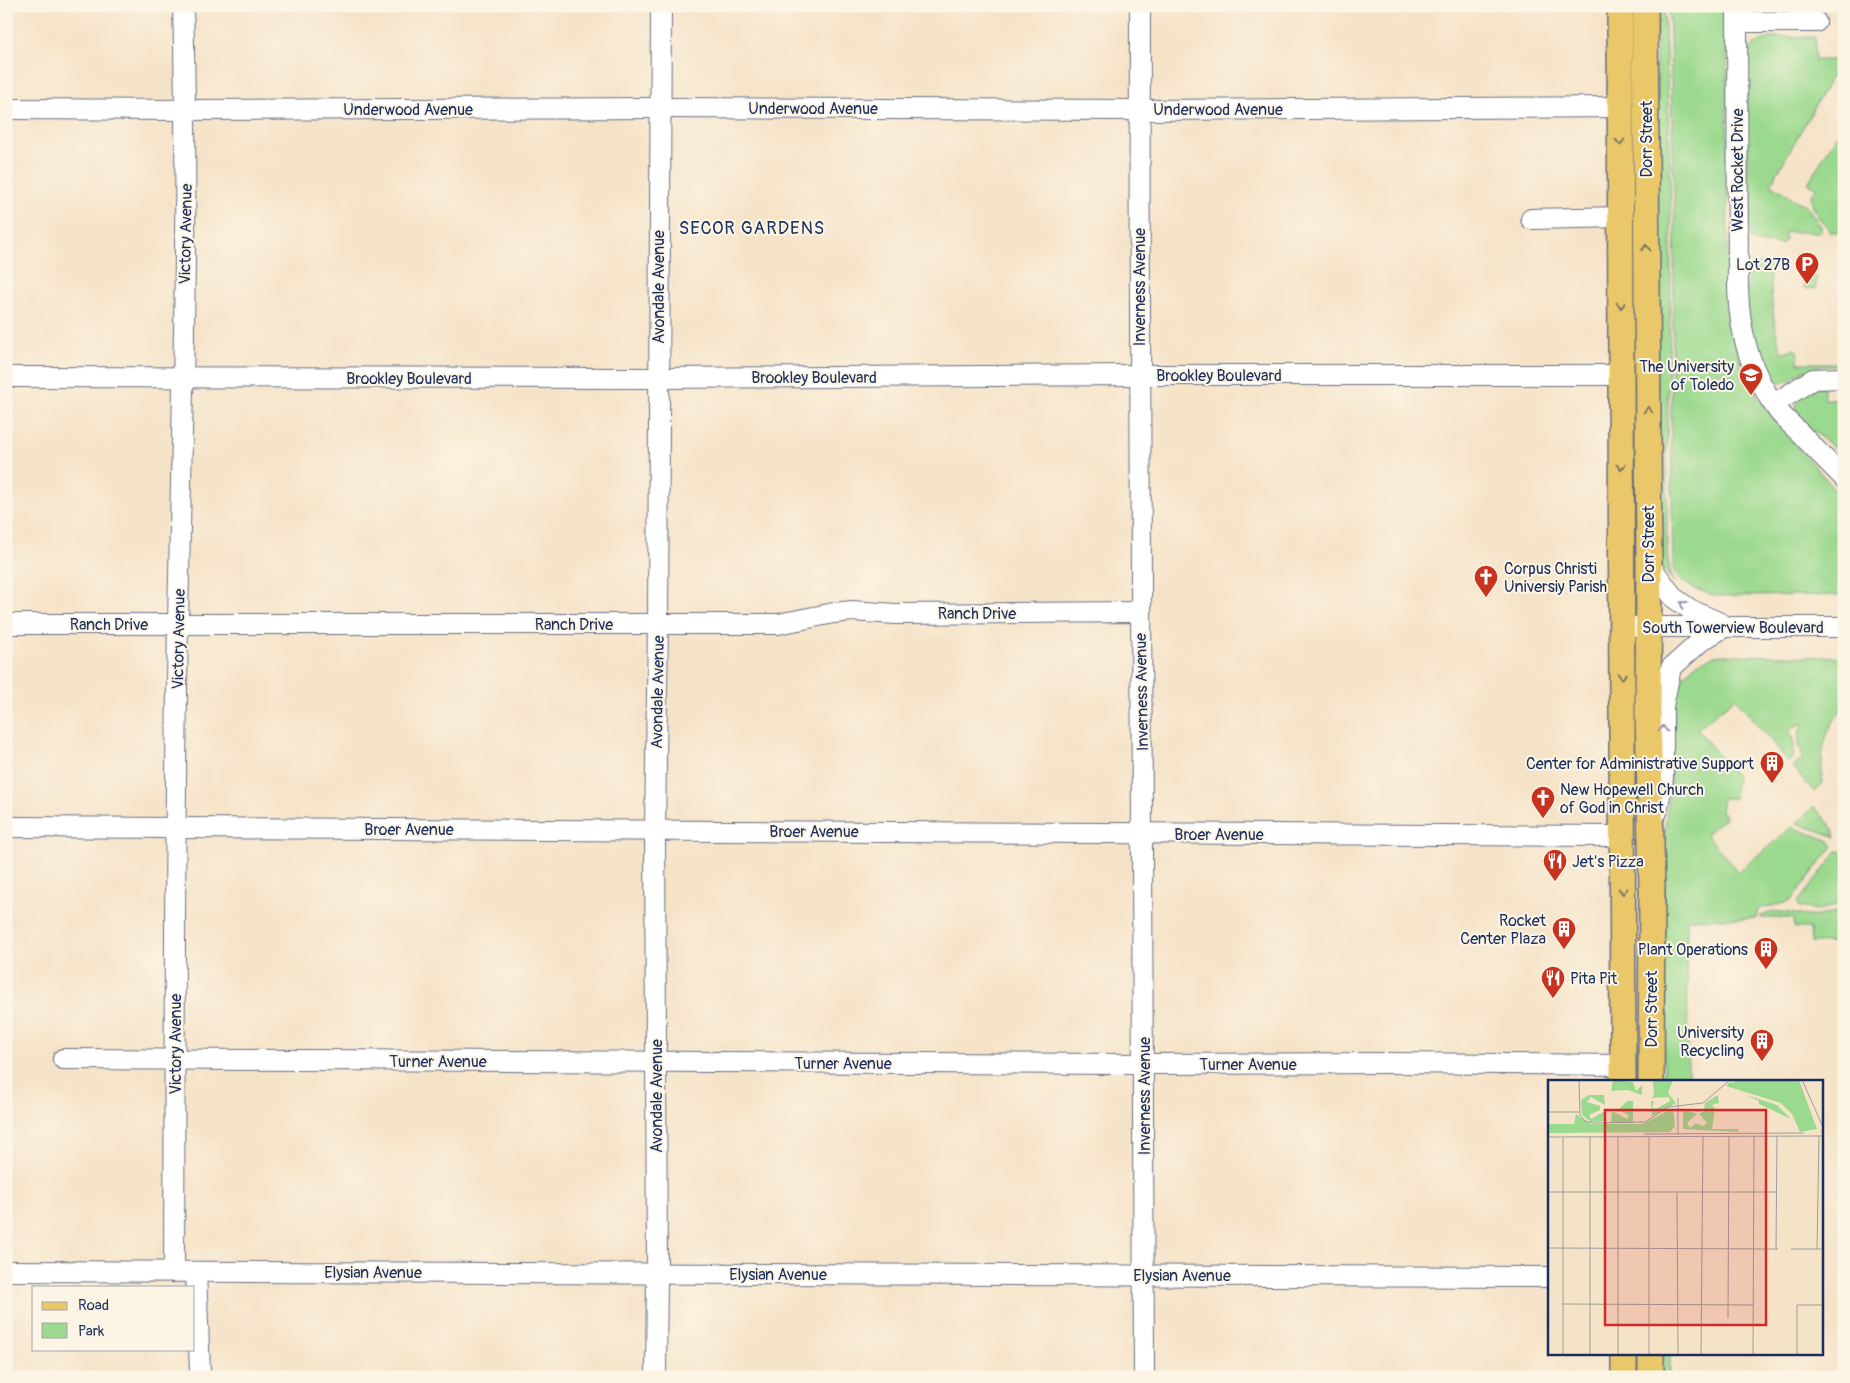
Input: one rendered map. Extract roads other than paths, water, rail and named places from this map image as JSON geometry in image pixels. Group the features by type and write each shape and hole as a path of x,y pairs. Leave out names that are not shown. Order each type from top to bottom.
{"main road":[{"name":"Dorr Street","path":"1644,6 1649,564 1648,711 1651,846 1651,1080"},
{"name":"Dorr Street","path":"1620,11 1623,1076"},
{"path":"1620,11 1636,21 1636,82 1646,171"},
{"path":"1624,1356 1624,1377"},
{"path":"1651,1356 1651,1377"}],"street":[{"name":"Victory Avenue","path":"174,1272 175,828 184,378 186,110 183,6"},
{"name":"Avondale Avenue","path":"656,1377 655,830 658,624 660,6"},
{"name":"Inverness Avenue","path":"1140,6 1139,374 1144,1064 1144,1377"},
{"path":"1737,14 1816,22"},
{"name":"West Rocket Drive","path":"1737,14 1738,308 1740,327 1750,362 1780,414 1844,478"},
{"name":"Underwood Avenue","path":"6,109 659,108 1139,110 1620,107"},
{"path":"1531,219 1621,217"},
{"name":"Brookley Boulevard","path":"6,377 658,378 1139,374 1621,375"},
{"path":"1774,404 1813,379 1844,378"},
{"path":"1649,564 1674,598 1691,610 1726,626"},
{"name":"Ranch Drive","path":"6,624 778,624 852,611 895,614 1140,612"},
{"path":"1651,846 1664,778 1663,706 1670,668 1701,641 1726,626"},
{"name":"South Towerview Boulevard","path":"1622,627 1844,627"},
{"name":"Broer Avenue","path":"6,827 1622,836"},
{"name":"Turner Avenue","path":"63,1058 1144,1064 1392,1063 1623,1076"},
{"name":"Elysian Avenue","path":"6,1271 1548,1277"},
{"path":"196,1272 200,1371"}],"place":[{"name":"Lot 27B","path":"1807,285"},
{"name":"The University of Toledo","path":"1751,396"},
{"name":"Corpus Christi Universiy Parish","path":"1486,598"},
{"name":"Center for Administrative Support","path":"1772,784"},
{"name":"New Hopewell Church of God in Christ","path":"1543,819"},
{"name":"Jet's Pizza","path":"1555,882"},
{"name":"Rocket Center Plaza","path":"1564,950"},
{"name":"Plant Operations","path":"1766,970"},
{"name":"Pita Pit","path":"1553,999"},
{"name":"University Recycling","path":"1762,1062"}],"district":[{"name":"SECOR GARDENS","path":"752,228"}]}
